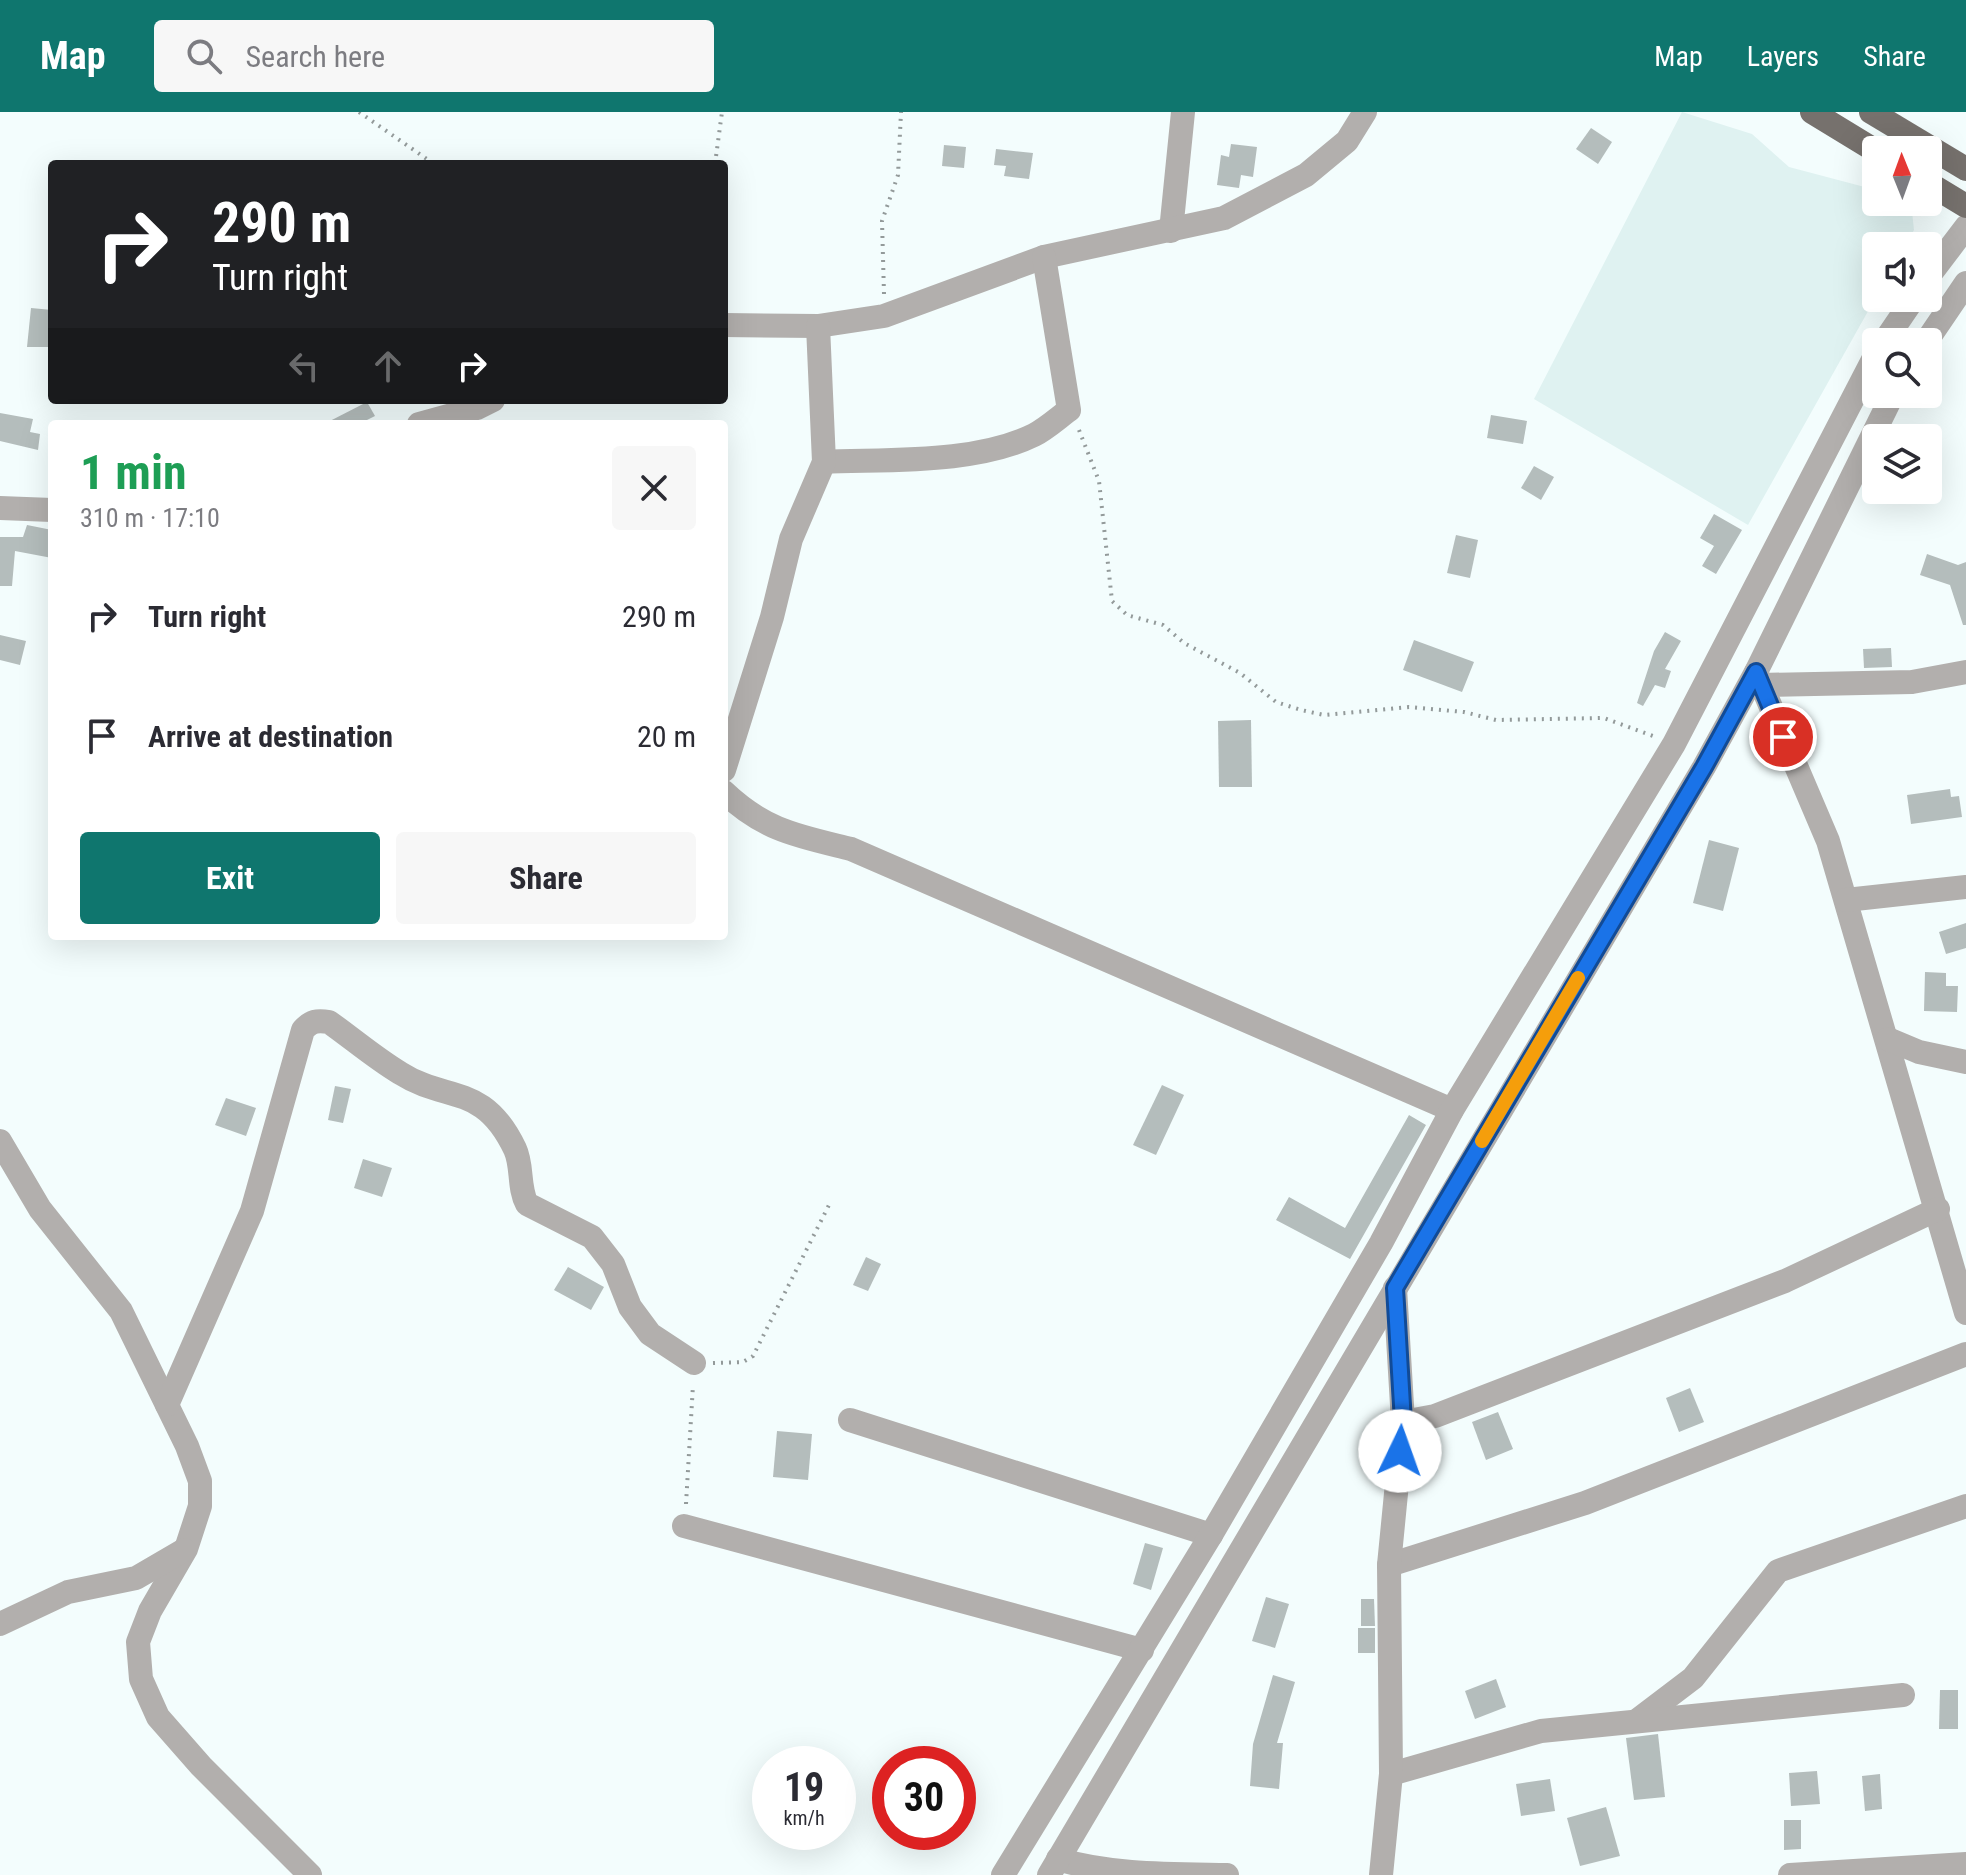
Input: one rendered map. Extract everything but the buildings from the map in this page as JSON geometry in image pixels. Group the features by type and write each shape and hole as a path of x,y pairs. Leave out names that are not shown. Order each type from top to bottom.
{"main road":[{"path":"1812,112 1862,142"},
{"path":"1871,112 1966,169"},
{"path":"1942,191 1966,206"}],"street":[{"path":"1171,231 1183,112"},
{"path":"728,325 818,326 884,316 923,305 1044,257 1224,218 1306,175 1347,141 1365,112"},
{"path":"1942,259 1966,227"},
{"path":"824,462 928,457 999,448 1035,435 1069,410 1044,257"},
{"path":"1935,328 1966,283"},
{"path":"728,757 772,617 791,539 824,462 818,326"},
{"path":"1003,1875 1211,1535 1381,1243 1452,1110 1674,744 1862,381"},
{"path":"434,420 485,404"},
{"path":"1227,1875 1103,1873 1053,1867 1758,678 1886,408"},
{"path":"0,508 48,510"},
{"path":"1758,678 1912,682 1966,672"},
{"path":"1758,678 1828,841 1966,1313"},
{"path":"728,795 775,830 805,840 851,849 1452,1110"},
{"path":"1846,900 1966,887"},
{"path":"167,1405 252,1211 303,1030 310,1022 319,1020 329,1022 403,1075 465,1095 485,1109 516,1152 522,1194 527,1204 592,1237 613,1264 630,1307 650,1334 694,1363"},
{"path":"1888,1039 1919,1052 1966,1062"},
{"path":"0,1141 40,1209 121,1311 200,1481 200,1506 186,1549 150,1611 138,1642 141,1679 158,1717 201,1766 310,1875"},
{"path":"1403,1422 1435,1416 1785,1281 1938,1209"},
{"path":"1381,1875 1391,1774 1389,1565 1403,1422 1395,1288"},
{"path":"1389,1565 1585,1503 1966,1354"},
{"path":"850,1420 1211,1535"},
{"path":"1639,1719 1693,1678 1778,1571 1966,1506"},
{"path":"684,1526 1142,1650"},
{"path":"0,1624 68,1592 136,1578 186,1549"},
{"path":"1391,1774 1541,1731 1903,1695"},
{"path":"1790,1875 1966,1864"}],"path":[{"path":"359,112 428,160"},
{"path":"716,160 722,112"},
{"path":"884,316 882,221 898,175 901,112"},
{"path":"1069,410 1099,481 1112,601 1127,615 1163,625 1184,643 1240,673 1276,702 1324,715 1409,707 1464,712 1496,720 1604,718 1674,744"},
{"path":"684,1526 694,1363 743,1362 753,1356 829,1205"}],"shaded area":[{"path":"1682,112 1752,134 1789,167 1862,186 1862,216 1912,216 1913,232 1862,232 1862,312 1868,312 1748,525 1534,399"}],"slow traffic":[{"path":"1482,1141 1578,978"}],"route":[{"path":"1400,1451 1403,1422 1395,1288 1704,767 1756,672 1783,737"}]}
